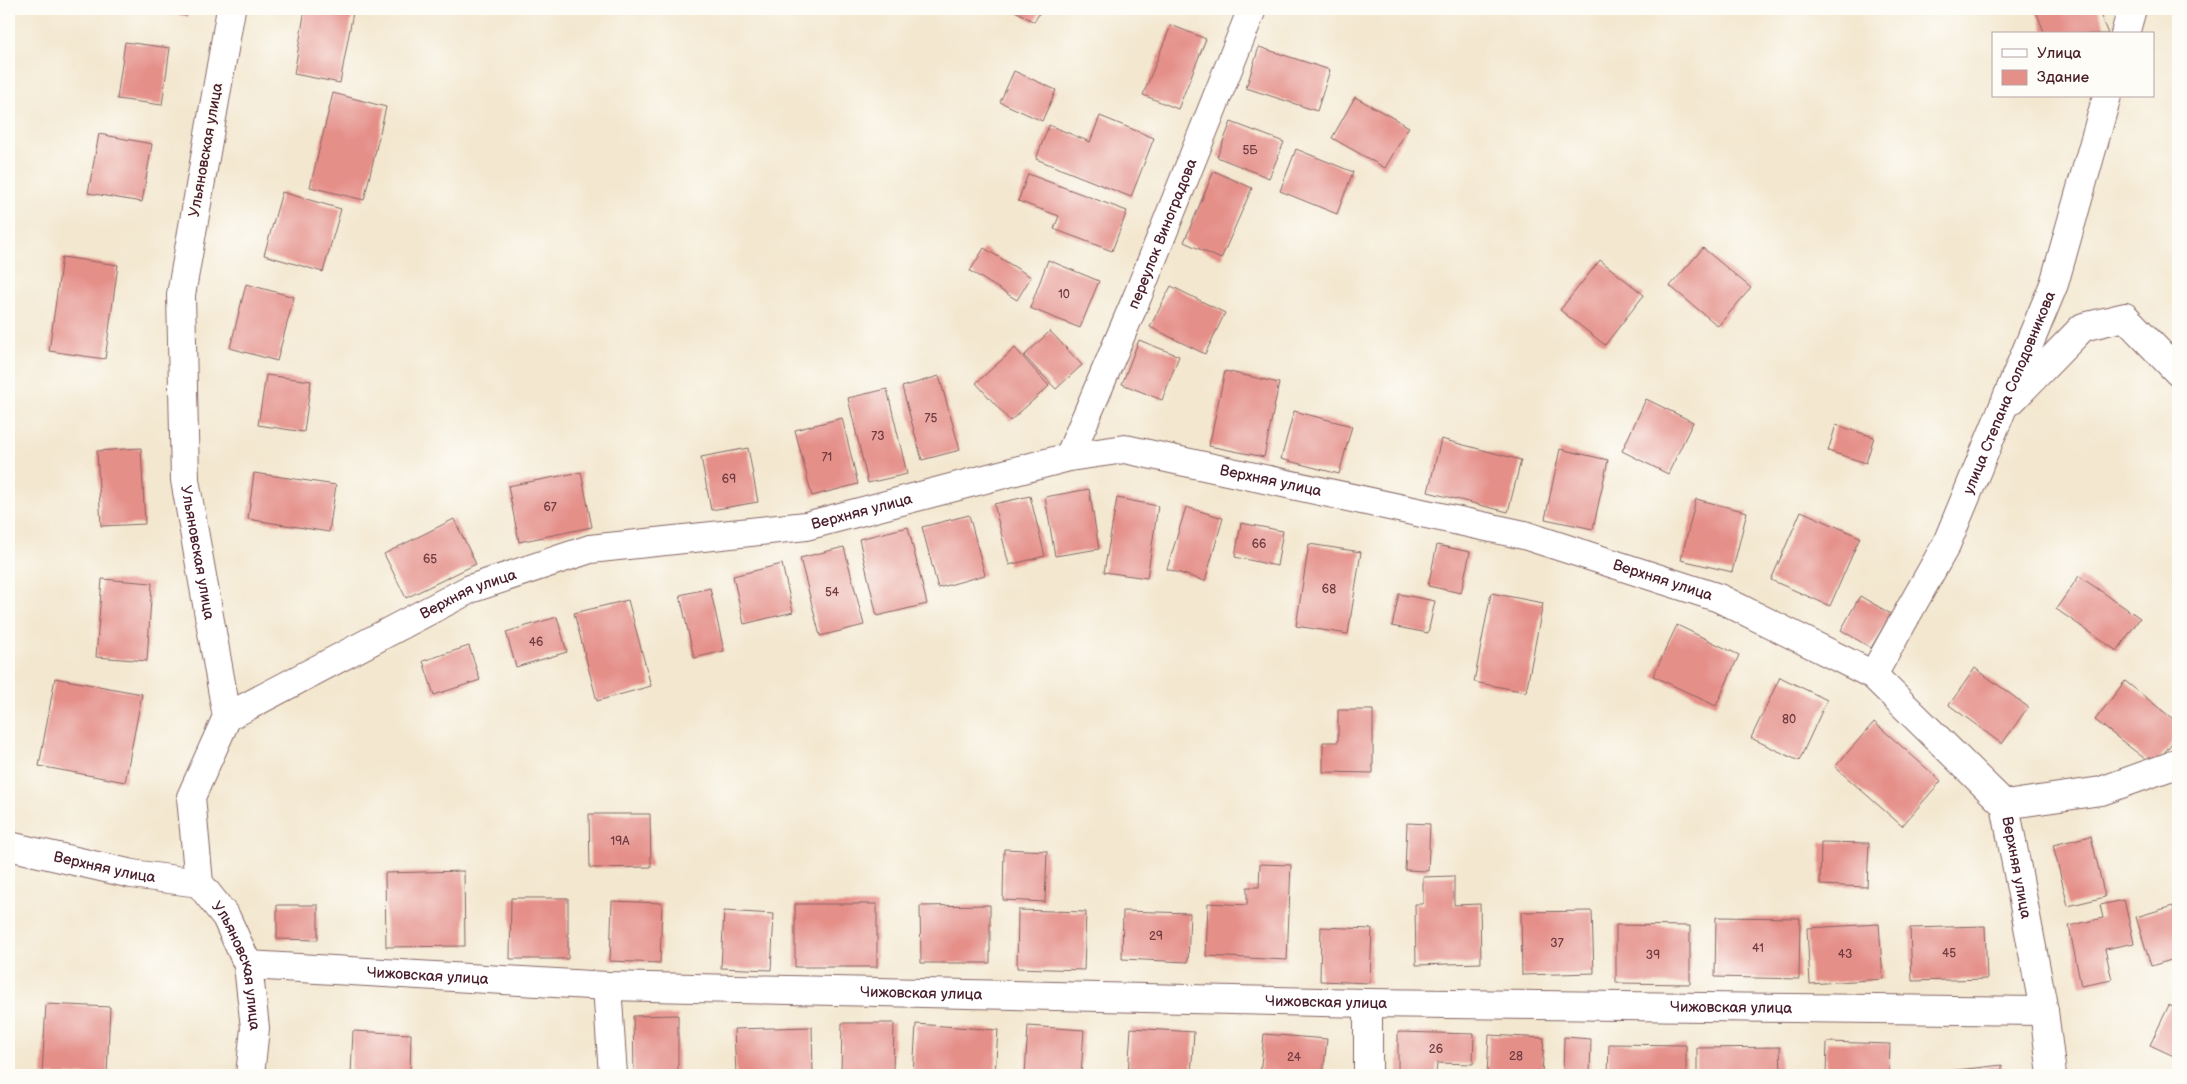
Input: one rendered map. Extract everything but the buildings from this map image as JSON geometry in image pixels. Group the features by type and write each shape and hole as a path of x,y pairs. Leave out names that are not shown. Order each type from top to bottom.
{"street":[{"name":"Ульяновская улица","path":"231,9 181,295 185,480 227,717 191,797 199,883 226,917 248,964 255,1028 250,1075"},
{"name":"переулок Виноградова","path":"1068,457 1138,295 1252,9"},
{"path":"2126,32 2132,9"},
{"name":"улица Степана Солодовникова","path":"1873,675 1946,545 2054,284 2106,98"},
{"path":"2002,410 2082,328 2125,317 2178,372"},
{"name":"Верхняя улица","path":"227,717 470,589 590,549 806,526 1068,457 1125,449 1524,535 1719,598 1873,675 2005,805 2044,1012 2058,1074"},
{"path":"2005,805 2101,790 2172,766 2178,762"},
{"name":"Верхняя улица","path":"9,846 132,874 199,883"},
{"name":"Чижовская улица","path":"248,964 607,986 1368,1003 2044,1012"},
{"path":"607,986 613,1075"},
{"path":"1368,1003 1368,1075"}]}
